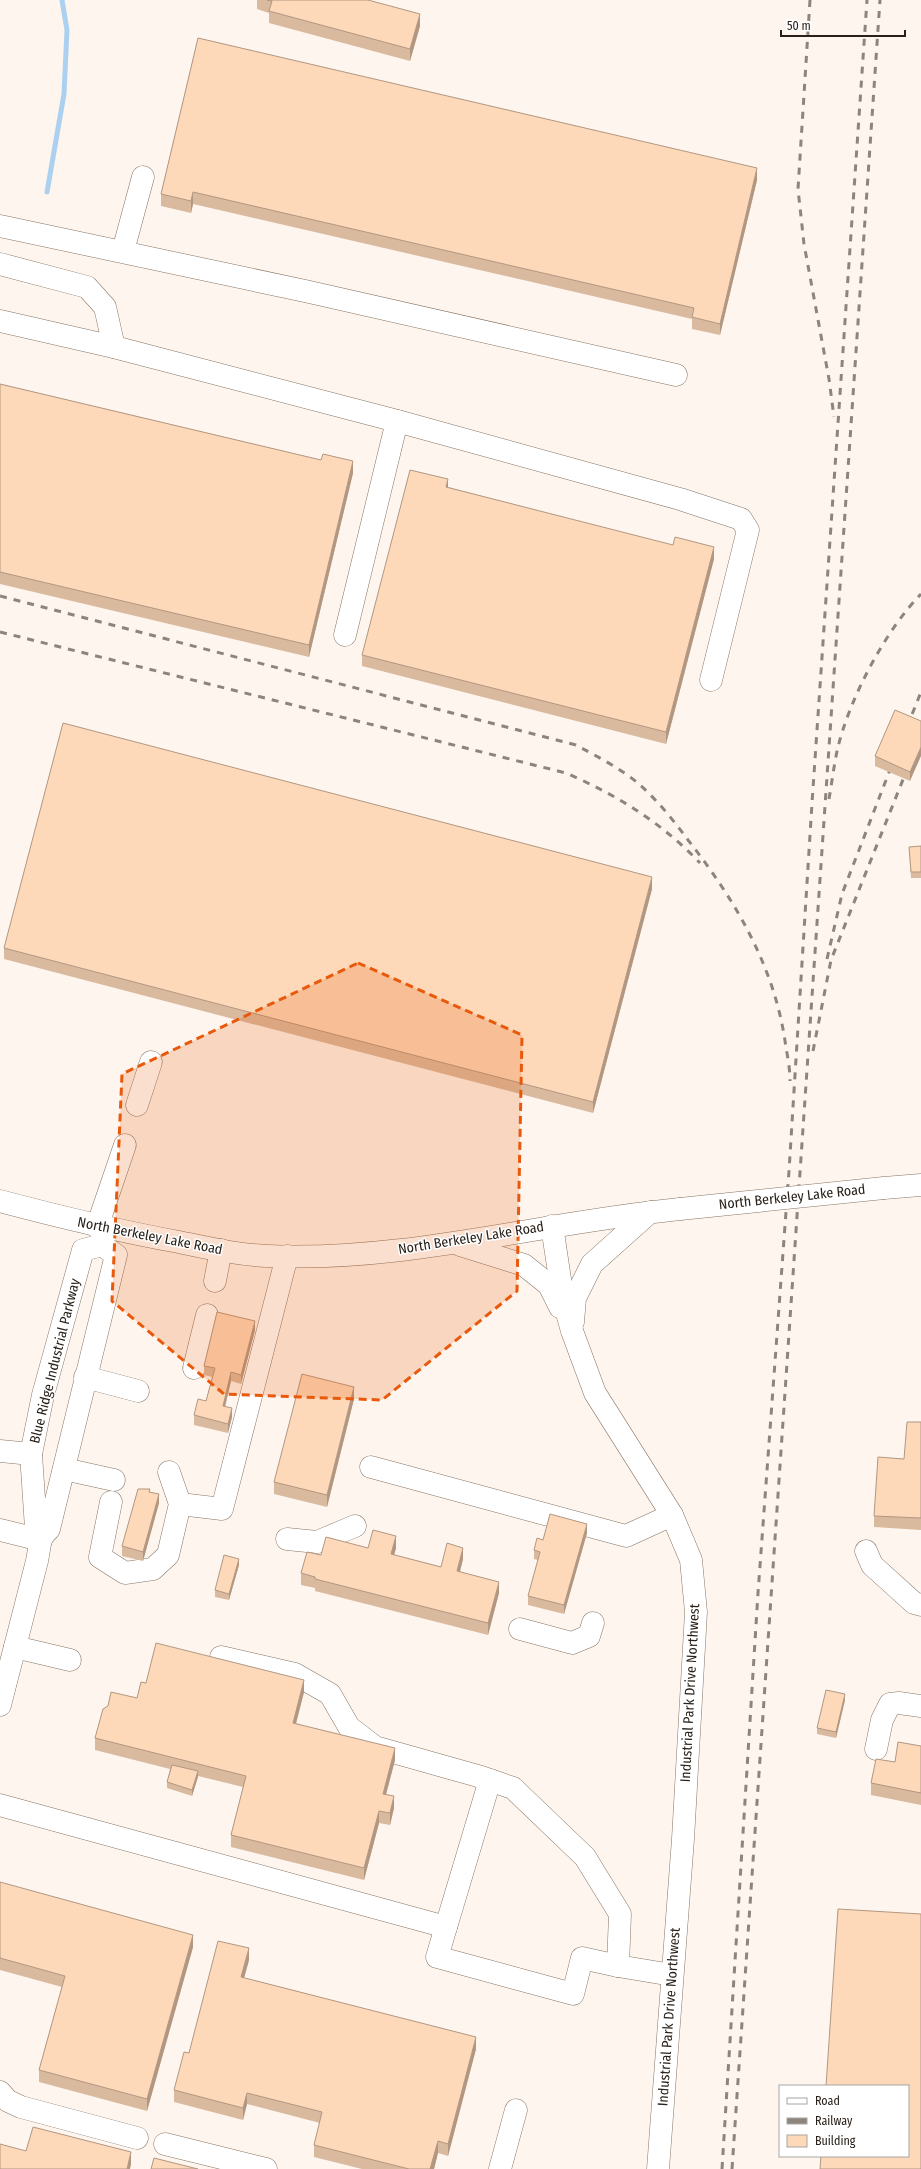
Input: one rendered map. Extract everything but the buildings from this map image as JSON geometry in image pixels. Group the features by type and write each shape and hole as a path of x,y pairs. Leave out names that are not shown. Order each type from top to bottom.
{"street":[{"path":"123,252 142,177"},
{"path":"0,226 676,375"},
{"path":"0,264 87,287 105,307 114,347"},
{"path":"0,321 114,347 397,421 680,499 741,519 748,530 711,680"},
{"path":"345,635 397,421"},
{"path":"137,1105 151,1062"},
{"path":"0,1702 41,1539 49,1529 116,1255 102,1233 125,1145"},
{"name":"North Berkeley Lake Road","path":"0,1201 102,1233 268,1256 339,1256 455,1244 552,1226 650,1212 921,1185"},
{"path":"572,1331 575,1298 592,1264 650,1212"},
{"name":"Industrial Park Drive Northwest","path":"552,1226 563,1299 572,1331 595,1393 672,1515 691,1560 696,1612 683,1839 658,2169"},
{"name":"Blue Ridge Industrial Parkway","path":"41,1539 36,1528 31,1454 43,1395 83,1250 102,1233"},
{"path":"455,1244 524,1265 549,1285 572,1331"},
{"path":"215,1281 221,1250"},
{"path":"180,1504 222,1509 287,1256"},
{"path":"194,1368 207,1315"},
{"path":"85,1377 138,1391"},
{"path":"0,1451 31,1454"},
{"path":"371,1467 626,1536 672,1515"},
{"path":"64,1469 114,1480"},
{"path":"111,1502 100,1557 125,1573 153,1569 168,1555 180,1504 169,1472"},
{"path":"287,1539 317,1542 355,1526"},
{"path":"0,1530 41,1539"},
{"path":"866,1551 872,1565 914,1603 921,1605"},
{"path":"520,1629 572,1643 589,1636 593,1623"},
{"path":"15,1647 70,1660"},
{"path":"221,1657 295,1674 330,1694 349,1727 375,1747 513,1788 584,1857 620,1914 618,1966"},
{"path":"876,1749 882,1720 890,1704 899,1703 921,1706"},
{"path":"490,1780 437,1957 573,1994 582,1958 672,1975"},
{"path":"0,1805 446,1927"},
{"path":"0,2092 8,2101 21,2107 137,2138"},
{"path":"500,2169 516,2110"},
{"path":"165,2144 266,2169"}],"highlighted area":[{"path":"358,963 522,1035 517,1291 382,1400 224,1394 112,1301 122,1074"}],"waterway":[{"path":"47,192 64,94 67,30 62,0"}],"railway":[{"path":"810,0 798,189 804,244 829,379 834,417"},
{"path":"722,2169 758,1593 789,1171 812,803 867,0"},
{"path":"732,2169 880,0"},
{"path":"829,799 838,747 851,708 860,687 882,646 908,609 921,594"},
{"path":"0,596 576,745 618,768 640,785 666,811 706,863 722,887 751,937 773,991 781,1019 790,1081"},
{"path":"0,632 566,773 603,791 638,811 670,835 700,863"},
{"path":"907,727 921,692"},
{"path":"827,959 842,894 893,762"},
{"path":"813,1051 831,960 908,767"}]}
